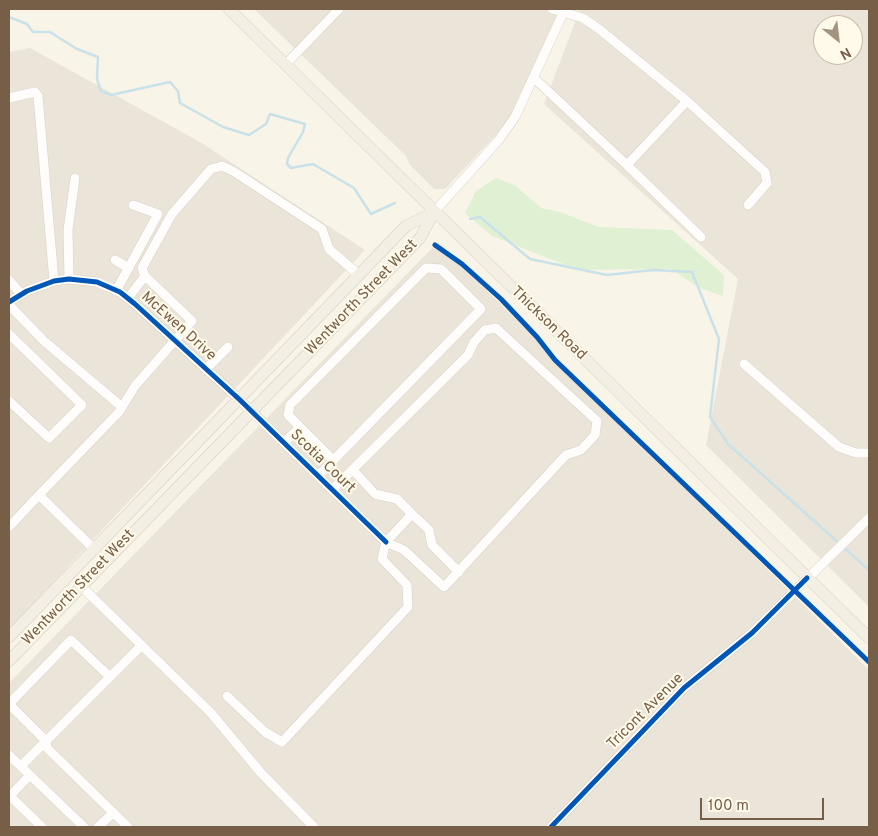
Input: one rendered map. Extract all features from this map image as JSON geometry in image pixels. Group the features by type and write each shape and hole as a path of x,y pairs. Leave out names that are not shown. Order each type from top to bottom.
{"main road":[{"name":"Thickson Road","path":"229,9 869,638"},
{"name":"Wentworth Street West","path":"9,637 406,226 434,212"},
{"name":"Wentworth Street West","path":"9,661 420,238 434,212"}],"street":[{"path":"286,64 339,9"},
{"path":"552,9 564,11 582,18 599,29 686,101 765,172 767,183 748,205"},
{"path":"434,212 498,142 514,117 534,78 564,11"},
{"path":"534,78 701,237"},
{"path":"9,98 35,92 38,96 54,281"},
{"path":"627,165 686,101"},
{"path":"9,527 122,407 134,386 192,320 144,276 142,268 172,214 212,169 222,166 233,171 322,229 329,249 359,275"},
{"path":"70,279 68,230 75,178"},
{"path":"116,291 158,214 133,205"},
{"path":"115,260 129,268"},
{"path":"318,476 480,309 441,269 426,268 290,405 288,415 333,460"},
{"path":"128,298 144,276"},
{"name":"McEwen Drive","path":"9,303 21,294 54,281 70,279 97,282 128,298 240,400"},
{"path":"9,280 21,294"},
{"path":"9,303 44,341 122,407"},
{"path":"333,489 468,355 474,342 485,330 496,328 598,421 595,435 581,450 566,455 459,572 432,545 429,530 397,499 375,494 353,470"},
{"path":"9,334 82,405 49,438 9,401"},
{"path":"206,369 228,347"},
{"path":"744,364 839,446 856,453 869,453"},
{"name":"Scotia Court","path":"240,400 386,542 404,550 444,587 459,572"},
{"path":"284,443 300,427"},
{"path":"39,496 94,549"},
{"path":"228,696 265,732 282,742 408,607 407,585 382,558 386,542 412,514"},
{"name":"Tricont Avenue","path":"552,827 684,688 752,633 835,551 868,522"},
{"path":"81,586 211,713 261,773 314,827"},
{"path":"110,677 71,640 9,704 46,741 47,748 128,827"},
{"path":"21,766 141,646"},
{"path":"9,755 84,827"},
{"path":"30,775 9,795 42,827"},
{"path":"98,827 112,813"}],"shaded area":[{"path":"254,9 562,9 508,122 445,189 434,189 410,165 406,156"},
{"path":"580,9 869,9 869,607 706,445 738,279 544,104"},
{"path":"30,48 200,142 365,250 9,629 9,52"},
{"path":"438,242 869,670 869,827 9,827 9,683"}],"green space":[{"path":"496,178 516,186 541,208 560,212 599,227 672,230 724,275 723,296 699,288 671,269 578,270 492,236 465,213 476,191"}],"waterway":[{"path":"9,17 27,24 33,32 50,32 77,49 98,57 97,79 101,91 111,95 170,82 178,91 180,103 223,127 249,135 266,124 270,114 305,124 303,132 288,158 287,164 291,168 313,164 354,188 371,214 395,203"},
{"path":"470,219 480,217 530,259 607,275 653,270 692,272 719,339 710,417 728,444 869,570"}],"cycle path":[{"path":"435,245 462,264 501,299 537,337 555,360 869,662"},
{"path":"9,302 27,291 54,281 69,279 97,282 120,292 240,400 386,542"},
{"path":"551,827 684,688 752,633 807,578"}]}
